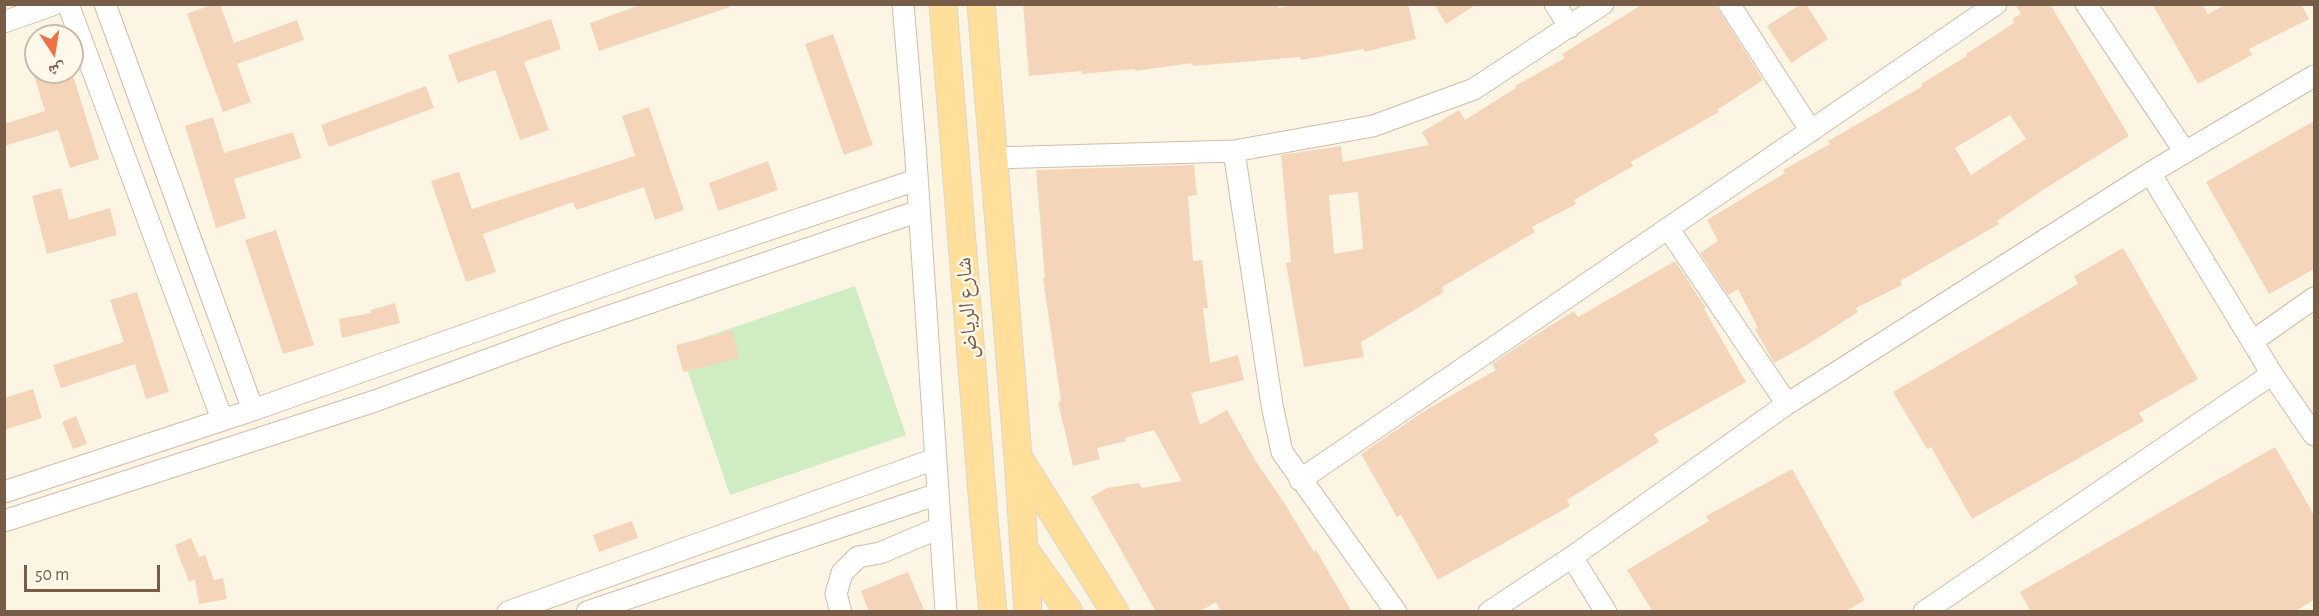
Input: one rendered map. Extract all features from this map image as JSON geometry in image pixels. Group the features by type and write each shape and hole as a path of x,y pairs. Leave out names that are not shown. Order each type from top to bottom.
{"main road":[{"name":"شارع الرياض","path":"944,4 993,612"},
{"name":"شارع الرياض","path":"981,4 1018,457 1028,612"},
{"path":"1018,457 1115,612"},
{"path":"1024,549 1067,611"}],"street":[{"path":"4,22 56,4"},
{"path":"69,4 222,419"},
{"path":"105,4 253,410"},
{"path":"903,4 946,612"},
{"path":"1555,4 1570,27"},
{"path":"994,158 1234,151 1373,126 1474,88 1604,4"},
{"path":"1729,4 1811,131"},
{"path":"1300,480 1996,4"},
{"path":"2086,4 2185,152"},
{"path":"1490,612 1572,557 1787,404 2150,173 2314,76"},
{"path":"1234,151 1272,405 1282,452 1396,612"},
{"path":"2150,173 2272,374 2314,435"},
{"path":"4,492 253,410 645,271 916,180"},
{"path":"4,521 375,401 563,332 919,211"},
{"path":"1668,228 1787,404"},
{"path":"2253,342 2314,298"},
{"path":"1924,612 2272,374"},
{"path":"508,612 935,459"},
{"path":"587,612 938,494"},
{"path":"841,612 836,594 842,573 858,557 880,553 939,528"},
{"path":"1572,557 1606,612"}],"green space":[{"path":"855,286 906,435 730,495 679,346"}],"building":[{"path":"213,4 220,4 234,43 297,20 304,40 237,64 251,102 223,112 187,14"},
{"path":"643,4 730,4 730,7 599,51 590,23"},
{"path":"1023,4 1278,4 1279,8 1297,4 1408,4 1416,39 1364,52 1364,49 1301,60 1300,57 1193,66 1192,63 1135,71 1135,69 1082,74 1082,71 1029,76"},
{"path":"1434,4 1477,4 1446,24"},
{"path":"1643,4 1715,4 1763,80 1717,110 1719,112 1631,162 1633,166 1574,200 1576,204 1532,227 1535,232 1442,287 1444,292 1361,342 1364,357 1304,367 1286,263 1291,262 1281,155 1341,146 1343,162 1429,145 1422,132 1459,110 1465,120 1516,88 1515,86 1565,58 1562,54","holes":["1358,192 1363,249 1334,254 1329,195"]},
{"path":"1801,4 1806,4 1828,39 1791,63 1767,26"},
{"path":"2015,4 2050,4 2129,136 1997,221 1999,224 1900,281 1902,285 1856,308 1858,312 1774,363 1755,329 1758,328 1738,289 1728,295 1700,253 1718,241 1707,220 1785,173 1783,170 1830,144 1828,141 1923,86 1921,84 1967,56 1966,54 2014,23 2012,19 2021,14","holes":["2010,115 2026,139 1971,175 1955,148"]},
{"path":"2152,4 2202,4 2208,14 2226,4 2301,4 2309,19 2249,49 2252,55 2198,84"},
{"path":"551,19 561,49 524,62 549,130 520,140 495,70 458,83 448,55"},
{"path":"833,34 873,145 844,155 805,44"},
{"path":"37,84 76,84 99,159 70,168 58,130 4,146 4,124 45,111"},
{"path":"426,86 434,108 329,147 321,125"},
{"path":"649,107 684,210 655,220 644,187 576,210 573,202 483,234 496,272 466,282 431,181 459,172 472,209 635,156 622,116"},
{"path":"213,117 224,153 293,132 301,158 234,179 246,218 216,228 185,126"},
{"path":"2314,121 2314,269 2269,294 2206,182"},
{"path":"768,161 778,190 718,211 709,183"},
{"path":"1194,165 1197,195 1188,196 1193,261 1202,260 1208,308 1203,308 1210,363 1238,355 1244,380 1191,393 1200,425 1227,410 1255,460 1314,552 1316,550 1352,612 1221,612 1216,602 1199,612 1156,612 1091,497 1107,488 1139,483 1142,488 1182,481 1154,430 1125,438 1126,441 1097,448 1100,459 1073,466 1058,402 1061,401 1043,278 1045,278 1036,170"},
{"path":"61,188 69,220 110,208 117,235 47,254 32,196"},
{"path":"276,230 314,345 283,354 245,240"},
{"path":"2123,248 2198,379 2139,413 2144,421 1972,519 1931,447 1927,449 1893,392 2078,284 2074,276"},
{"path":"1675,261 1706,308 1704,309 1746,382 1654,434 1659,442 1567,500 1570,506 1438,580 1401,515 1397,517 1361,454 1426,410 1496,370 1492,364 1574,311 1578,317"},
{"path":"137,292 169,392 146,399 135,364 61,388 53,365 124,342 110,300"},
{"path":"395,303 400,323 342,338 339,319 371,313 371,310"},
{"path":"732,331 739,358 683,372 676,345"},
{"path":"33,389 42,418 4,430 4,398"},
{"path":"76,416 87,444 73,449 62,422"},
{"path":"2275,447 2314,515 2314,600 2294,612 2031,612 2020,592"},
{"path":"1792,469 1865,600 1844,612 1653,612 1627,570 1709,521 1706,516"},
{"path":"632,521 638,538 599,552 593,535"},
{"path":"191,538 199,557 205,555 214,580 223,578 227,599 199,604 195,579 189,582 175,545"},
{"path":"908,572 925,612 869,612 861,591"}]}
